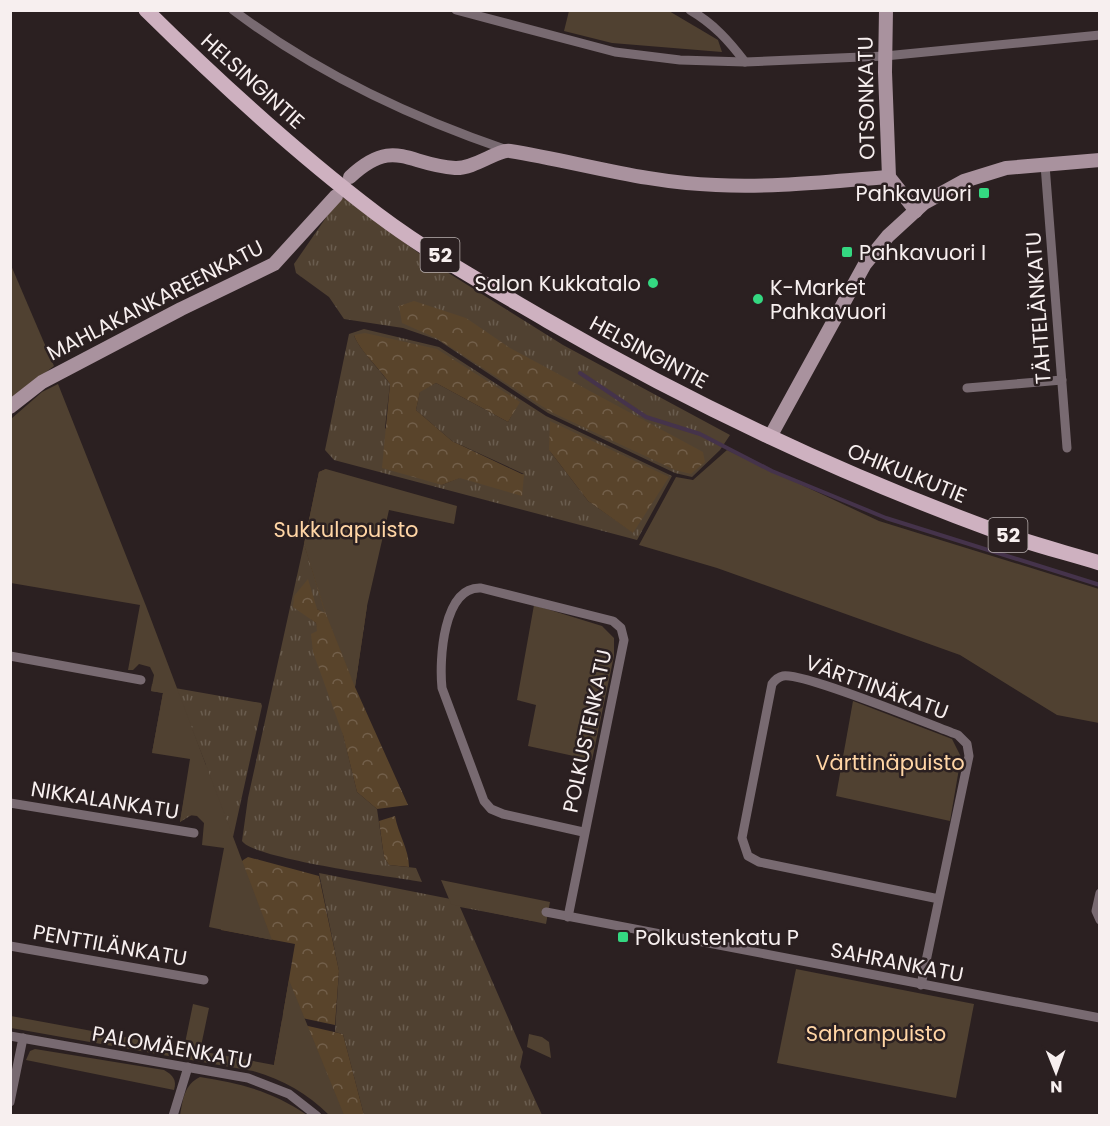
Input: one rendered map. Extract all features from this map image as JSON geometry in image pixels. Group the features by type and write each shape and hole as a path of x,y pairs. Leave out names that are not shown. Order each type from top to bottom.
{"main road":[{"name":"HELSINGINTIE","path":"146,10 248,106 379,215 478,280 623,365 770,437"},
{"name":"OHIKULKUTIE","path":"770,437 875,484 984,527 1100,563"}],"street":[{"path":"232,10 261,32 349,84 412,114 507,150 642,178 717,186 889,177"},
{"path":"456,10 615,52 680,60 745,62 885,56 1100,35"},
{"path":"690,10 706,19 726,37 745,62"},
{"name":"OTSONKATU","path":"886,10 885,56 889,177 916,211"},
{"path":"350,177 368,160 388,155 402,155 454,168 472,167 507,150"},
{"path":"770,437 865,264 888,236 924,203 964,181 1006,168 1100,160"},
{"name":"TÄHTELÄNKATU","path":"1045,165 1068,448"},
{"name":"MAHLAKANKAREENKATU","path":"10,407 42,382 181,309 274,264 336,196"},
{"path":"967,388 1062,380"},
{"name":"POLKUSTENKATU","path":"568,916 624,633 613,621 482,588 472,588 464,592 452,606 444,644 441,681 484,801 491,809 504,814 583,832"},
{"path":"10,656 141,680"},
{"name":"VÄRTTINÄKATU","path":"921,985 969,756 967,744 958,735 845,693 793,676 782,676 776,679 772,684 742,838 748,856 759,862 939,899"},
{"name":"NIKKALANKATU","path":"10,803 194,833"},
{"path":"1100,893 1096,910 1100,920"},
{"name":"SAHRANKATU","path":"546,912 1100,1018"},
{"name":"PENTTILÄNKATU","path":"10,946 204,980"},
{"name":"PALOMÄENKATU","path":"10,1036 248,1078 272,1085 290,1094 317,1116"},
{"path":"10,1102 23,1038"},
{"path":"173,1116 188,1067"}],"green space":[{"path":"569,11 669,11 718,40 722,52 612,43 564,31"},
{"path":"341,196 431,262 563,345 730,435 720,450 692,477 675,473 548,413 438,340 403,328 344,319 329,297 296,273 294,264"},
{"path":"10,263 54,366 11,399 10,399"},
{"path":"414,301 466,318 510,348 703,452 705,462 691,474 675,470 551,412 438,339 402,323 399,306"},
{"path":"364,329 439,347 546,416 672,476 637,540 334,460 325,450 349,334","holes":["354,335 519,402 508,422 436,383 420,391 416,410 452,441 524,474 459,478 442,485 385,428 390,384 364,352","549,450 634,533 588,501"]},
{"path":"365,333 437,349 520,402 508,422 436,383 420,392 416,410 452,441 524,475 522,496 460,478 442,485 382,468 390,384 356,341 354,335"},
{"path":"58,384 146,606 272,940 209,927 224,848 202,845 204,823 197,816 189,815 180,822 190,759 152,753 163,693 151,691 154,675 150,667 139,664 133,670 128,670 140,605 11,583 11,419 42,392"},
{"path":"550,421 669,477 633,533 588,501 549,450"},
{"path":"727,450 879,521 1099,589 1099,723 1057,715 960,655 717,568 639,545 676,477 693,480"},
{"path":"326,469 367,606 355,687 408,805 377,809 357,792 343,735 313,652 311,634 317,631 316,623 293,607 294,596 308,579 317,609 325,613 304,544 319,472"},
{"name":"Sukkulapuisto","path":"326,469 457,506 454,524 389,510 367,606 355,687 326,614 304,544 319,472"},
{"path":"304,544 326,614 317,609 311,619 316,623 357,792 377,809 384,857 389,865 416,868 422,882 297,861 252,848 242,841 248,798"},
{"path":"534,605 602,626 614,638 614,656 592,760 528,746 536,705 517,700"},
{"path":"152,684 261,703 233,837 200,810 180,822 187,782 206,765 177,692 152,753 163,693 151,691"},
{"name":"Värttinäpuisto","path":"853,701 952,739 961,757 950,821 836,796"},
{"path":"395,816 409,867 389,865 384,857 379,821"},
{"path":"248,857 319,876 339,971 335,1025 283,1014 295,944 221,930 231,879 240,862"},
{"path":"319,873 531,915 533,921 460,907 523,1052 520,1067 542,1115 364,1115 343,1034 335,1032 339,971"},
{"path":"441,880 550,902 546,924 451,904"},
{"name":"Sahranpuisto","path":"796,969 974,1004 956,1098 777,1063"},
{"path":"289,980 344,1115 329,1115 294,1088 253,1071 11,1028 11,1016 184,1048 193,1004 209,1008 200,1051 274,1065"},
{"path":"282,1020 343,1034 364,1115 336,1115 274,1065"},
{"path":"529,1034 542,1037 549,1042 551,1058 527,1047"},
{"path":"35,1049 164,1070 174,1078 174,1090 26,1060 30,1051"},
{"path":"200,1077 229,1082 269,1094 307,1115 180,1116 187,1088"}],"waterway":[{"path":"580,373 646,417 700,434 772,471 886,518 1100,585"}],"place":[{"name":"Pahkavuori","path":"984,193"},
{"name":"Pahkavuori I","path":"847,252"},
{"name":"Salon Kukkatalo","path":"653,283"},
{"name":"K-Market Pahkavuori","path":"758,299"},
{"name":"Polkustenkatu P","path":"623,937"}]}
